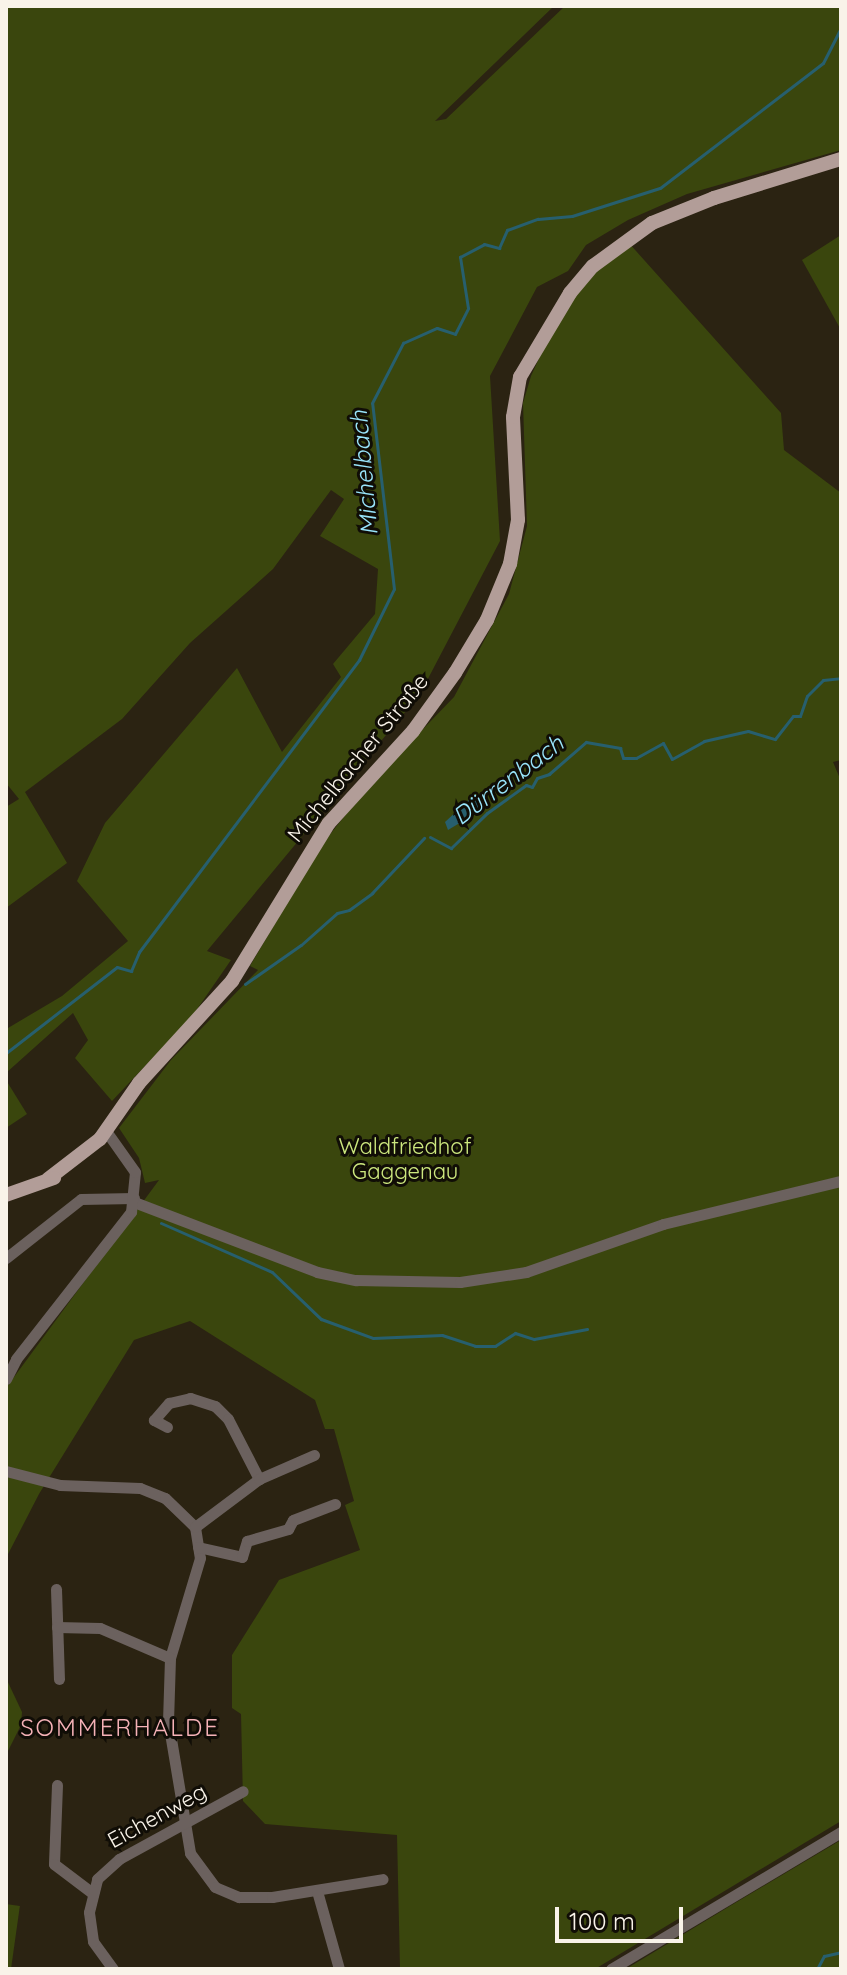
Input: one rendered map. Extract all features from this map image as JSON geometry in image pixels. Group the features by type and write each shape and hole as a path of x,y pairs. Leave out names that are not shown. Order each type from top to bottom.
{"main road":[{"name":"Michelbacher Straße","path":"6,1195 48,1179 64,1177 80,1165 139,1083 232,981 304,858 413,731 487,620 510,564 518,520 513,417 520,377 570,293 593,266 652,223 714,198 841,159"}],"street":[{"path":"6,1379 16,1359 124,1223 134,1200 132,1164 103,1135"},
{"path":"6,1258 81,1199 134,1200 317,1272 356,1280 460,1282 526,1272 663,1224 841,1181"},
{"path":"167,1427 154,1420 169,1403 190,1398 215,1406 228,1419 259,1479"},
{"path":"195,1527 259,1479 314,1455"},
{"path":"6,1471 60,1485 140,1488 165,1498 195,1527 198,1547 196,1578 170,1658 169,1734 190,1853 215,1887 243,1897 317,1891 383,1879"},
{"path":"198,1547 242,1557 247,1541 288,1529 293,1520 335,1504"},
{"path":"56,1589 59,1679"},
{"path":"57,1627 100,1628 170,1658"},
{"path":"57,1785 54,1864 91,1892 93,1941 113,1969"},
{"name":"Eichenweg","path":"91,1892 106,1869 243,1791"},
{"path":"611,1969 841,1832"},
{"path":"317,1891 339,1969"}],"green space":[{"path":"6,6 554,6 435,121 446,119 565,6 841,6 841,150 687,194 628,220 586,245 568,271 537,287 490,376 500,541 420,694 207,951 231,960 193,1015 112,1101 75,1058 88,1040 73,1013 6,1073 8,1028 62,996 128,941 77,881 105,823 237,668 282,752 341,677 333,664 375,614 378,569 320,536 344,499 331,490 273,569 190,643 122,719 25,792 67,863 6,908 6,807 19,799 6,783"},
{"path":"841,235 841,330 802,260"},
{"name":"Waldfriedhof Gaggenau","path":"628,242 781,413 784,450 841,493 841,760 833,762 841,781 841,1821 595,1969 400,1969 397,1835 265,1824 243,1801 241,1714 232,1708 232,1655 279,1580 360,1550 345,1505 354,1501 334,1429 325,1429 315,1400 190,1321 134,1340 39,1494 6,1558 6,1388 159,1180 145,1183 139,1158 119,1128 171,1060 258,970 250,966 320,847 370,784 454,697 509,594 527,526 523,403 531,376 552,330 587,280"},
{"path":"6,1080 27,1114 6,1128"},
{"path":"6,1678 22,1712 21,1725 6,1755"},
{"path":"841,1840 841,1969 626,1969 730,1906"},
{"path":"6,1904 20,1906 11,1969 6,1969"}],"water":[{"path":"471,798 478,802 478,812 448,830 445,822"}],"waterway":[{"name":"Michelbach","path":"6,1053 117,967 131,971 139,952 359,660 394,589 372,403 403,343 437,328 455,334 468,308 460,257 484,244 499,248 507,230 538,219 572,216 660,188 823,63 841,28"},
{"name":"Dürrenbach","path":"430,837 451,848 487,813 526,785 532,787 537,778 549,774 586,742 620,748 623,758 636,758 663,743 672,759 704,741 748,731 775,739 793,716 800,716 807,696 823,680 841,678"},
{"name":"Dürrenbach","path":"245,984 301,945 337,913 349,910 372,893 424,838"},
{"path":"161,1223 272,1272 321,1319 373,1338 442,1335 475,1346 495,1346 515,1333 534,1339 587,1329"},
{"path":"817,1969 824,1956 841,1952"}],"district":[{"name":"SOMMERHALDE","path":"120,1728"}]}
